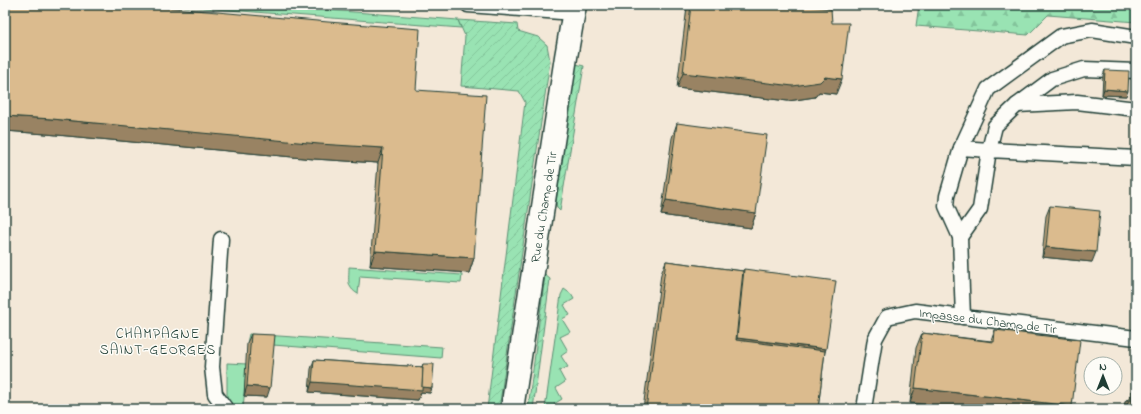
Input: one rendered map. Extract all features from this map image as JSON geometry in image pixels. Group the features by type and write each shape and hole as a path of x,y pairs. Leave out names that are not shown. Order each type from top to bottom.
{"street":[{"name":"Rue du Champ de Tir","path":"512,409 565,64 575,9"}],"lane":[{"path":"468,5 575,9"},
{"path":"963,317 960,237 946,206 946,196 961,148 988,89 1062,36 1092,30 1136,38"},
{"path":"960,237 980,209 994,126 1052,79 1084,69 1136,71"},
{"path":"1017,106 1077,102 1136,109"},
{"path":"961,148 1136,158"},
{"path":"221,239 212,368 215,394 226,409"},
{"name":"Impasse du Champ de Tir","path":"864,409 875,340 887,317 915,311 1136,338"}],"shaded area":[{"path":"5,5 1136,5 1136,409 5,409"}],"green space":[{"path":"164,5 263,5 458,20 461,28"},
{"path":"919,5 1136,5 1136,22 1048,15 1028,35 916,26"},
{"path":"458,20 517,24 518,31 538,37 547,45 550,61 499,409 487,409 525,102 519,91 461,86 465,36"},
{"path":"576,64 584,66 560,211 557,208 556,202"},
{"path":"349,267 462,275 461,283 360,276 358,294 352,289 349,283"},
{"path":"545,275 550,279 533,409 528,409"},
{"path":"564,289 571,294 574,299 564,305 570,315 562,319 570,332 560,337 568,351 561,356 568,367 559,371 565,382 556,388 562,399 554,404 557,409 545,409 561,295"},
{"path":"249,334 442,347 441,358 247,343"},
{"path":"227,363 247,364 243,409 233,408 227,402"}],"building":[{"path":"5,5 140,5 420,29 416,90 486,95 474,258 375,251 383,148 319,144 5,116"},
{"path":"691,5 800,5 831,9 832,23 849,23 842,79 825,77 820,82 793,86 683,73"},
{"path":"1105,70 1129,71 1128,91 1104,89"},
{"path":"677,123 767,135 756,213 666,200"},
{"path":"1050,206 1100,211 1096,252 1046,247"},
{"path":"666,261 743,271 736,340 825,351 818,409 646,409"},
{"path":"744,269 836,281 826,349 737,338"},
{"path":"995,330 1080,340 1072,406 915,388 922,333 994,342"},
{"path":"251,334 275,335 270,388 247,386"},
{"path":"314,360 423,367 422,390 312,382"},
{"path":"423,364 434,364 432,388 422,387"},
{"path":"1132,390 1136,391 1136,409 1131,409"}],"district":[{"name":"CHAMPAGNE SAINT-GEORGES","path":"158,342"}]}
